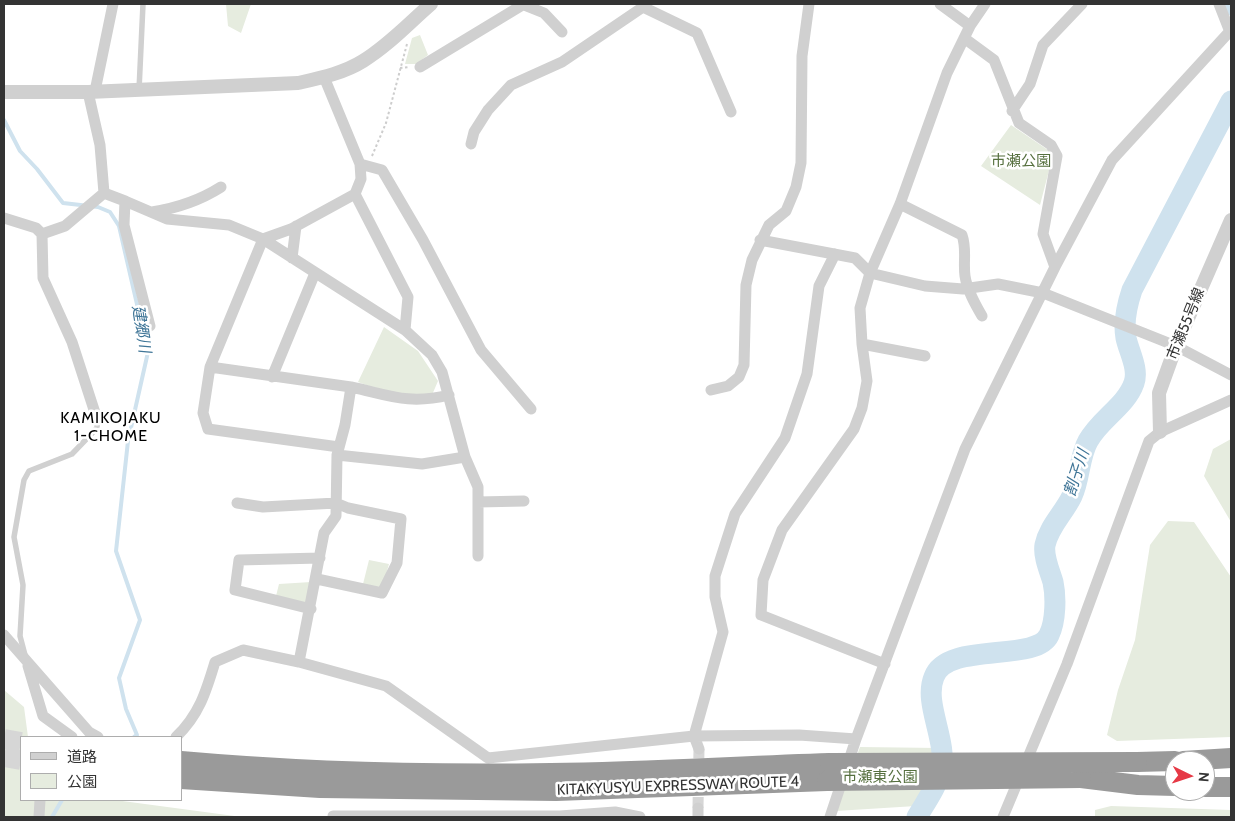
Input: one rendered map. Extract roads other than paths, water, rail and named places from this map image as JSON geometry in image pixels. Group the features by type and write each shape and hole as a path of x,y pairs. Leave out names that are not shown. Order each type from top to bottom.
{"highway":[{"path":"1215,759 1231,758"},
{"name":"KITAKYUSYU EXPRESSWAY ROUTE 4","path":"182,762 319,770 472,773 828,772 1138,775 1165,778"},
{"path":"1215,762 1231,762"},
{"name":"KITAKYUSYU EXPRESSWAY ROUTE 4","path":"182,779 320,788 538,791 828,772 1081,778 1138,775 1165,765"},
{"path":"1138,775 1165,783"},
{"path":"1215,779 1231,779"},
{"path":"1215,787 1231,787"}],"street":[{"path":"102,195 100,145 92,91 112,4"},
{"path":"4,92 139,90 298,83 324,77 362,62 388,43 431,4"},
{"path":"420,67 524,4 544,14 562,32"},
{"path":"711,390 728,386 739,377 744,365 746,285 752,260 760,240 769,225 786,211 796,187 801,163 802,56 809,4"},
{"path":"940,4 970,26"},
{"path":"885,664 761,615 764,580 782,530 854,429 862,408 868,380 862,344 860,308 870,273 900,204 933,108 970,26 985,4"},
{"path":"1012,111 1030,84 1043,44 1082,4"},
{"path":"830,817 856,739 965,449 1043,293 1054,266 1112,160 1230,31 1219,4"},
{"path":"471,144 474,132 488,110 511,85 562,62 643,5 697,33 731,112"},
{"path":"964,38 994,60 1018,123 1051,145 1057,156 1043,234 1054,266"},
{"path":"324,77 364,165 361,179 355,194 296,226 263,239 210,367 203,413 208,429 422,464 465,457"},
{"path":"364,165 382,170 423,240 481,350 531,409"},
{"path":"150,212 178,208 207,196 222,187"},
{"path":"355,194 408,297 405,330"},
{"path":"102,195 125,201 167,219 229,225 263,239 405,330 432,355 442,372 465,457 478,487 478,556"},
{"path":"42,234 66,226 102,195"},
{"path":"125,201 124,225 150,326"},
{"path":"900,204 962,235 965,243 965,276 982,316"},
{"path":"4,218 36,228 42,234 43,278 72,342 97,419"},
{"name":"市瀬55号線","path":"1160,432 1159,393 1176,346 1231,220"},
{"path":"292,258 296,226"},
{"path":"760,240 855,258 870,273 925,286 969,288 998,284 1043,293 1176,346 1231,375"},
{"path":"699,749 694,736 723,632 715,597 715,576 735,514 785,438 807,374 820,286 835,254"},
{"path":"272,377 315,273"},
{"path":"862,344 925,356"},
{"path":"210,367 351,387 398,399 427,400 449,395"},
{"path":"299,662 311,609 324,533 336,516 338,451 351,387"},
{"path":"1002,817 1067,664 1143,452 1149,441 1160,432 1231,400"},
{"path":"478,502 524,501"},
{"path":"238,503 263,507 336,503 348,508 401,519 397,563 382,593 317,578"},
{"path":"311,609 235,590 239,560 320,558"},
{"path":"4,635 90,735"},
{"path":"177,736 192,722 207,691 215,662 243,650 299,662 386,686 488,758 694,736 799,734 856,739"},
{"path":"27,662 43,716 71,736"},
{"path":"39,817 40,801"},
{"path":"333,816 560,816 615,812 640,817"}],"lane":[{"path":"139,90 143,4"},
{"path":"27,662 20,636 23,585 14,537 24,480 29,472 72,454 97,428 97,419"}],"waterway":[{"name":"割子川","path":"917,817 934,789 941,770 941,747 931,698 931,687 934,677 942,666 956,659 1027,648 1041,643 1049,635 1053,623 1055,594 1045,554 1047,538 1072,496 1088,441 1099,426 1125,399 1134,383 1135,372 1126,338 1125,326 1132,290 1231,101"},
{"name":"建郷川","path":"4,120 20,151 37,169 63,203 98,207 110,212 119,226 148,352 128,441 116,551 140,620 119,678 126,709 137,735 136,736"},
{"name":"建郷川","path":"52,817 61,801"}],"tunnel":[{"path":"4,739 20,742"},
{"path":"698,808 699,749"},
{"path":"4,757 20,760"}],"district":[{"name":"KAMIKOJAKU 1-CHOME","path":"111,427"}],"park label":[{"name":"市瀬公園","path":"1021,162"},
{"name":"市瀬東公園","path":"880,778"}]}
